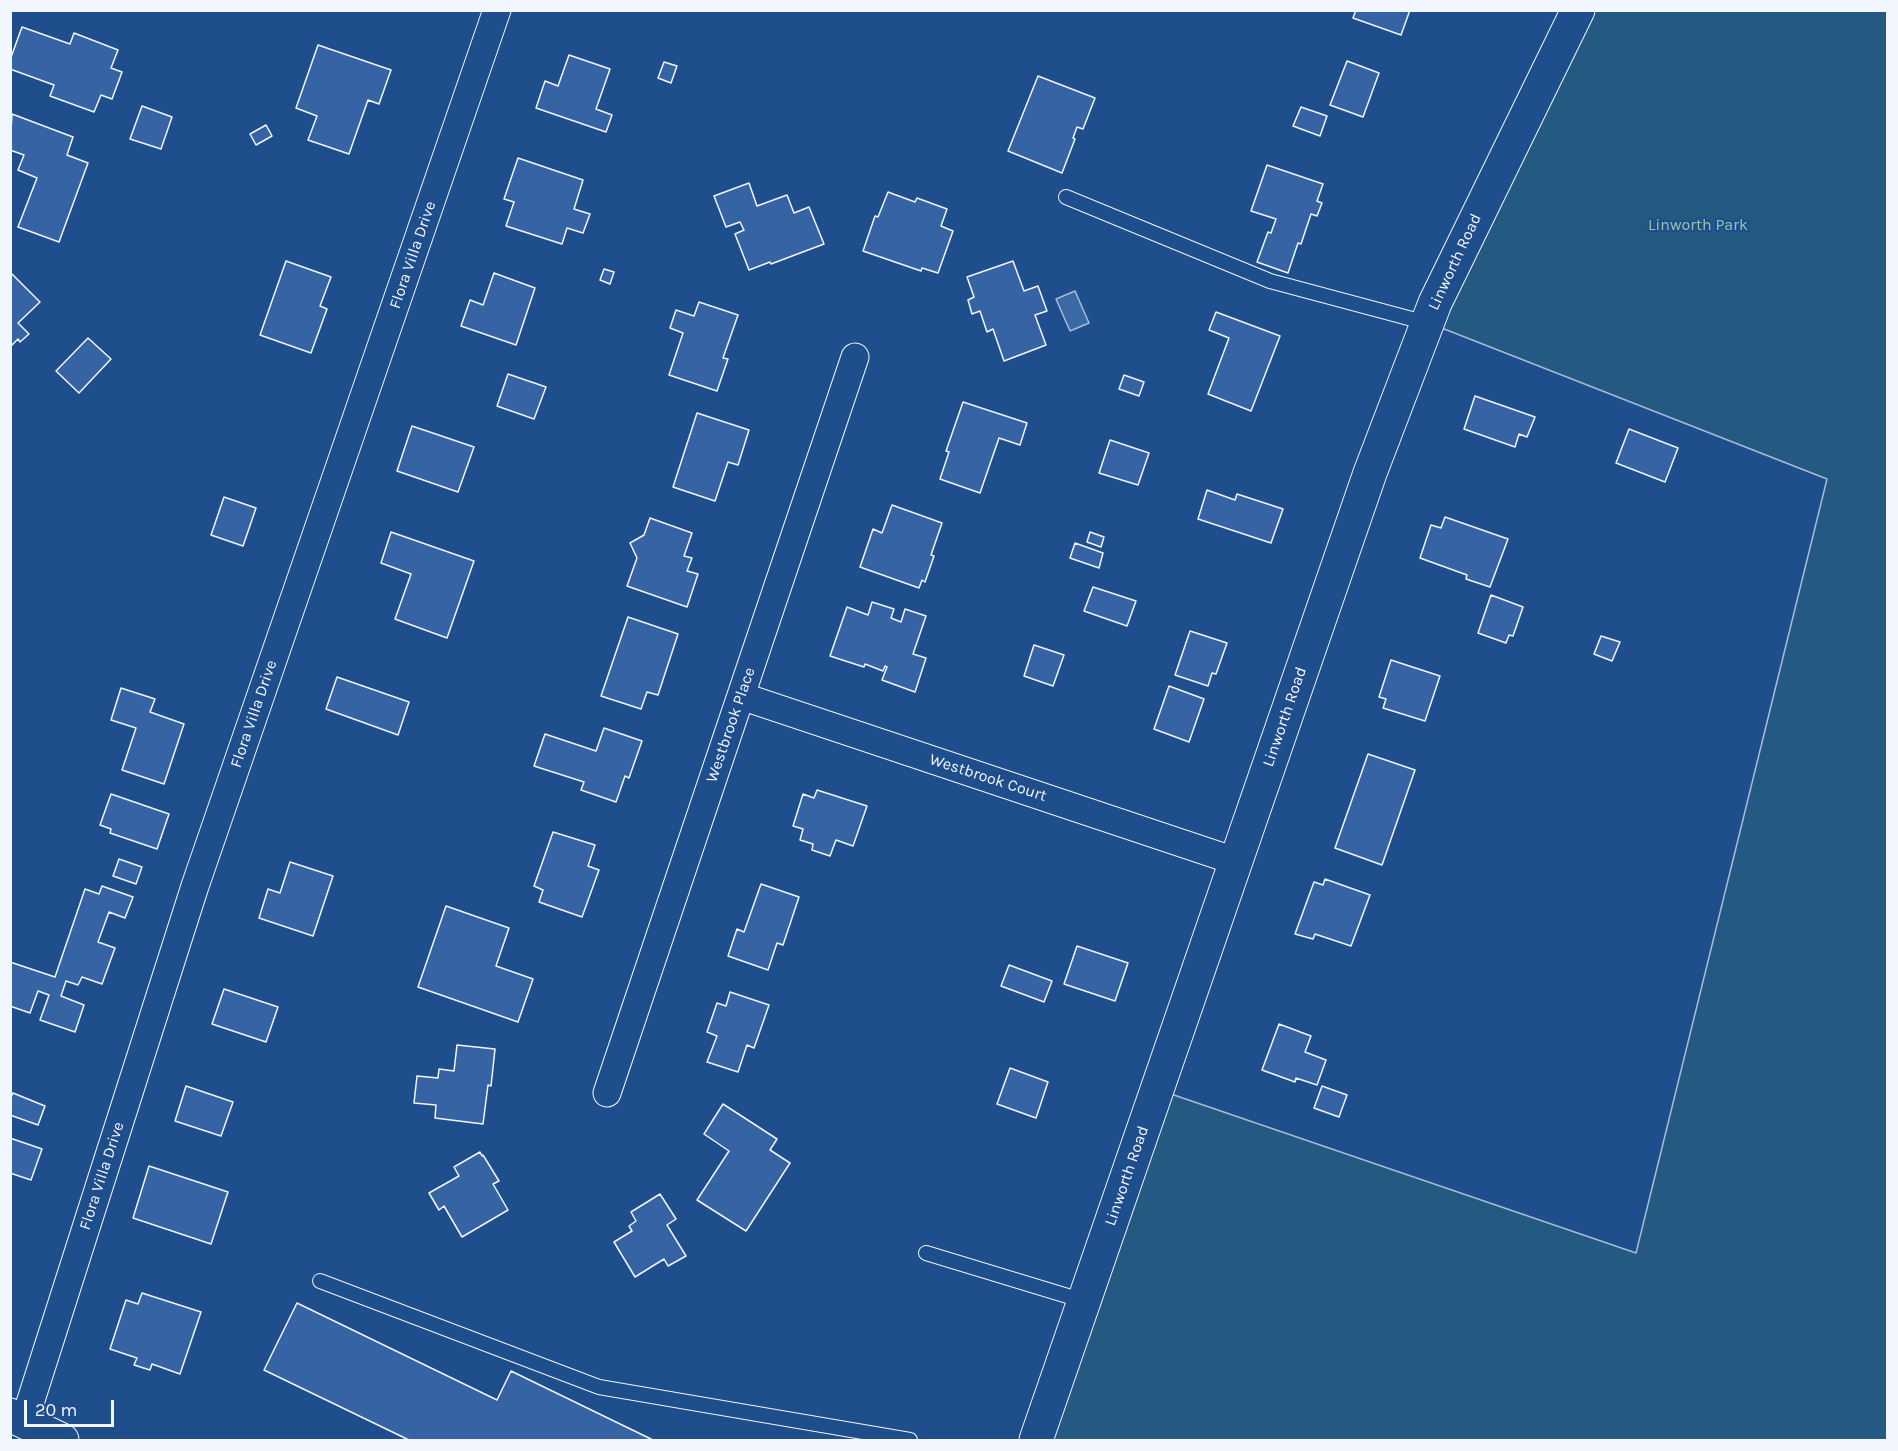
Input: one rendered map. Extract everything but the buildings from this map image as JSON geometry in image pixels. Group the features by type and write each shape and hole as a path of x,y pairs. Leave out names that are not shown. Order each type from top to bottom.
{"main road":[{"name":"Linworth Road","path":"1036,1440 1370,473 1427,323 1578,10"},
{"path":"17,1419 62,1440"}],"street":[{"name":"Flora Villa Drive","path":"17,1419 195,886 497,10"},
{"name":"Westbrook Place","path":"607,1093 855,357"},
{"name":"Westbrook Court","path":"741,696 1235,861"}],"lane":[{"path":"1066,197 1270,281 1427,323"},
{"path":"926,1252 1084,1301"},
{"path":"320,1281 599,1387 910,1440"}],"green space":[{"name":"Linworth Park","path":"1593,11 1887,11 1887,1440 1049,1440 1171,1094 1636,1253 1827,479 1434,325"}],"shaded area":[{"path":"1075,291 1089,323 1070,331 1056,299"}]}
